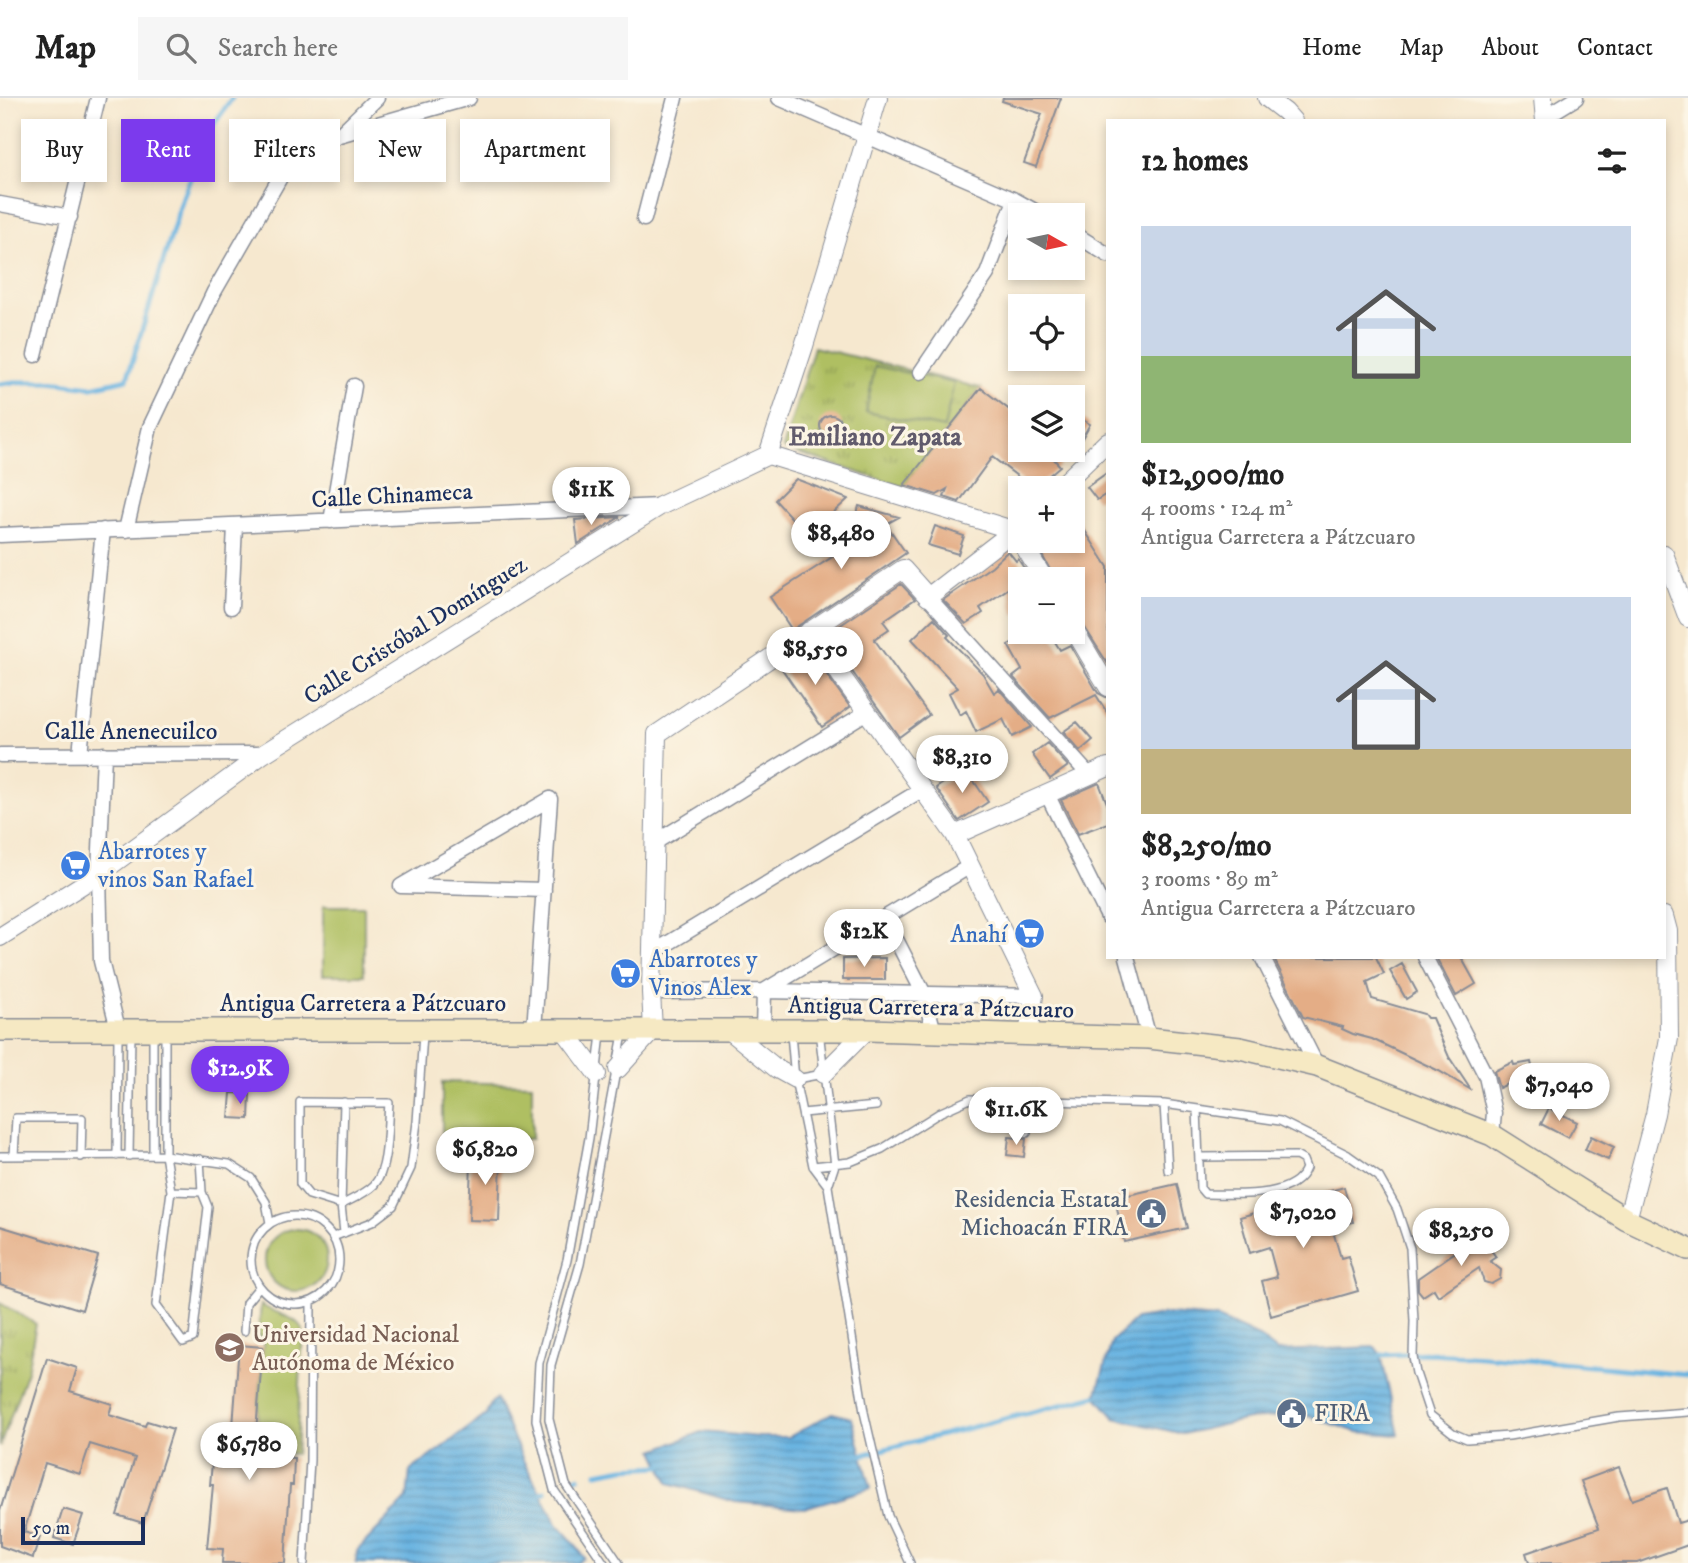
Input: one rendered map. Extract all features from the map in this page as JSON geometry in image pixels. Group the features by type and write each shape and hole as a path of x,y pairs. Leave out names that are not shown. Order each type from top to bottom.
{"main road":[{"name":"Antigua Carretera a Pátzcuaro","path":"0,1030 867,1030 1149,1038 1240,1048 1317,1066 1492,1135 1627,1220 1688,1249"}],"street":[{"path":"35,355 99,98"},
{"path":"340,134 377,98"},
{"path":"340,135 469,98"},
{"path":"644,219 675,98"},
{"path":"779,98 1020,203"},
{"path":"878,98 804,346 768,455 1008,531"},
{"path":"1267,98 1291,119"},
{"path":"1543,119 1544,98"},
{"path":"1544,119 1576,98"},
{"path":"126,530 150,427 214,292 277,182"},
{"path":"921,372 987,274 1015,200"},
{"path":"0,204 71,217"},
{"path":"1085,241 1106,254"},
{"path":"331,521 354,386"},
{"path":"1072,476 1106,443"},
{"name":"Calle Cristóbal Domínguez","path":"0,937 99,874 263,754 660,506 768,455"},
{"name":"Calle Chinameca","path":"0,535 660,506"},
{"path":"231,607 235,526"},
{"path":"80,754 103,530"},
{"path":"928,597 1008,542"},
{"path":"1666,560 1688,618"},
{"path":"618,1069 653,1030 651,992 657,734 903,569 1089,775"},
{"path":"809,631 955,835 1034,996 1028,1035"},
{"path":"1082,644 1106,684"},
{"path":"654,844 867,712"},
{"path":"104,754 99,874 101,961 125,1029"},
{"name":"Calle Anenecuilco","path":"0,755 263,754"},
{"path":"955,835 1106,768"},
{"path":"652,953 923,789"},
{"path":"1047,794 1106,913"},
{"path":"534,1030 544,890 550,800 401,886 544,890"},
{"path":"764,991 970,866"},
{"path":"885,918 925,994 934,1032"},
{"path":"1627,1220 1655,1114 1669,1038 1666,924"},
{"path":"1128,959 1149,1038"},
{"path":"1263,959 1317,1066"},
{"path":"1426,959 1486,1076 1494,1112 1492,1135"},
{"path":"651,992 764,991 1034,996"},
{"path":"763,1030 764,991"},
{"path":"564,1030 597,1074"},
{"path":"729,1030 777,1069 795,1079"},
{"path":"823,1074 867,1030"}],"lane":[{"path":"125,1029 129,1156"},
{"path":"117,1156 125,1029"},
{"path":"159,1029 165,1155 171,1191 156,1305 183,1342 193,1338 208,1207 202,1192 200,1159"},
{"path":"153,1156 159,1029"},
{"path":"333,1237 372,1222 393,1206 411,1168 423,1030"},
{"path":"601,1030 589,1138 568,1261 539,1363 536,1420 554,1490 604,1563"},
{"path":"619,1563 566,1485 549,1419 551,1365 580,1264 624,1030"},
{"path":"791,1030 795,1079 813,1166 828,1186"},
{"path":"819,1030 835,1165 828,1186 864,1412 888,1516 911,1563"},
{"path":"795,1079 823,1074"},
{"path":"813,1166 850,1162 882,1149 941,1112 970,1099 1164,1104 1280,1121 1348,1155 1379,1177 1397,1209 1410,1248 1413,1357 1430,1415 1453,1433 1467,1439 1509,1436 1619,1417 1688,1412"},
{"path":"1027,1133 1032,1100"},
{"path":"300,1102 344,1102 389,1103 383,1168 376,1183 341,1205 309,1195 300,1184 300,1102"},
{"path":"344,1102 341,1205 344,1233"},
{"path":"1164,1104 1168,1170"},
{"path":"802,1114 876,1106"},
{"path":"1197,1109 1201,1157 1200,1188 1205,1194 1256,1194 1284,1188 1302,1177 1306,1168 1303,1160 1296,1156 1201,1157"},
{"path":"14,1156 16,1118 82,1118 81,1157"},
{"path":"589,1138 604,1140"},
{"path":"0,1156 165,1155 229,1164 251,1178 266,1202 270,1223"},
{"path":"171,1191 202,1192"},
{"path":"283,1217 304,1217 324,1226 333,1237 340,1262 337,1275 322,1296 297,1305 283,1303 270,1297 259,1287 250,1260 256,1240 270,1223 283,1217"},
{"path":"568,1261 580,1264"},
{"path":"244,1331 246,1303 259,1287"},
{"path":"304,1563 310,1460 311,1302"}],"green space":[{"path":"814,347 981,388 903,487 783,448"},
{"path":"875,366 954,383 944,428 866,412"},
{"path":"323,906 364,906 364,975 323,975"},
{"path":"442,1082 532,1084 532,1139 442,1138"},
{"path":"296,1229 308,1231 318,1238 325,1248 325,1272 318,1282 308,1289 296,1291 284,1289 274,1282 267,1272 265,1260 267,1248 274,1238 284,1231"},
{"path":"0,1303 36,1324 27,1371 0,1446"},
{"path":"261,1305 290,1318 303,1330 296,1454 255,1451 263,1347 262,1337 258,1337"}],"water":[{"path":"1168,1314 1218,1318 1259,1337 1277,1351 1375,1347 1381,1355 1399,1435 1357,1432 1305,1415 1248,1419 1183,1434 1115,1418 1096,1396 1112,1341 1136,1319"},
{"path":"496,1399 524,1462 557,1524 584,1558 577,1563 356,1563 357,1551 407,1498 410,1471 486,1415 491,1403"},
{"path":"832,1413 852,1418 871,1488 804,1508 735,1502 669,1483 654,1450 702,1432 789,1437"}],"building":[{"path":"1003,98 1061,98 1036,167 1024,163 1042,114 1002,101"},
{"path":"981,388 1008,409 1008,462 1056,462 1060,466 1048,476 1017,476 992,457 959,502 944,497 947,489 937,495 904,485"},
{"path":"831,415 839,418 842,426 839,434 831,437 823,434 820,426 823,418"},
{"path":"1106,473 1106,494 1097,500 1087,487"},
{"path":"796,479 848,499 808,536 775,500"},
{"path":"859,506 899,517 886,524 906,553 792,630 770,597 879,527 855,520"},
{"path":"620,517 578,544 575,520"},
{"path":"935,526 964,536 958,554 928,545"},
{"path":"1085,531 1106,564 1106,661 1085,628 1085,567 1048,567 1041,553 1085,553"},
{"path":"1008,551 1023,567 1008,567 1008,589 980,608 983,613 966,624 943,600 992,566"},
{"path":"901,584 915,599 883,621 889,629 874,639 929,715 899,737 826,635"},
{"path":"934,618 949,635 947,637 983,674 994,693 999,689 1032,727 1012,737 1003,719 976,732 966,711 960,715 949,693 958,688 912,639"},
{"path":"1056,644 1060,650 1070,645 1098,693 1106,697 1106,711 1096,695 1050,718 1013,677 1022,670 1008,645"},
{"path":"807,647 850,707 822,727 780,666"},
{"path":"1077,722 1093,740 1080,751 1063,732"},
{"path":"1047,743 1068,766 1050,779 1032,754"},
{"path":"965,768 988,802 959,821 936,788"},
{"path":"1099,783 1106,801 1106,824 1078,834 1061,800"},
{"path":"885,958 885,980 843,980 843,959"},
{"path":"1274,959 1377,959 1384,974 1367,982 1372,999 1432,1018 1449,1057 1471,1090 1439,1071 1372,1039 1353,1034 1342,1029 1343,1027 1303,1017"},
{"path":"1437,959 1462,959 1476,984 1456,996"},
{"path":"1402,964 1417,992 1406,999 1390,971"},
{"path":"1513,1062 1514,1065 1531,1062 1534,1075 1499,1088 1494,1071"},
{"path":"231,1093 250,1094 249,1119 229,1118"},
{"path":"1549,1108 1577,1122 1568,1138 1541,1124"},
{"path":"1591,1136 1614,1147 1608,1160 1585,1150"},
{"path":"1009,1137 1026,1139 1024,1157 1007,1155"},
{"path":"478,1148 496,1149 496,1159 501,1159 499,1221 469,1220 471,1161 478,1161"},
{"name":"Residencia Estatal Michoacán FIRA","path":"1177,1184 1187,1228 1124,1242 1115,1198"},
{"path":"1344,1187 1353,1222 1332,1228 1341,1258 1348,1256 1358,1291 1271,1316 1262,1281 1277,1277 1269,1247 1250,1253 1240,1217"},
{"path":"0,1226 98,1256 82,1310 0,1284"},
{"path":"1480,1235 1496,1257 1490,1261 1501,1270 1500,1279 1491,1284 1484,1282 1479,1268 1438,1296 1434,1289 1423,1296 1418,1290 1418,1278"},
{"path":"239,1345 263,1347 254,1455 294,1458 285,1563 222,1563 223,1549 207,1548 213,1452 231,1454"},
{"path":"47,1358 77,1368 70,1391 112,1404 109,1415 145,1426 147,1421 173,1429 143,1523 117,1515 135,1458 90,1444 80,1474 45,1463 24,1532 40,1537 33,1558 0,1546 0,1511"},
{"path":"1619,1467 1632,1500 1667,1488 1678,1523 1688,1520 1688,1545 1637,1563 1529,1563 1526,1553 1599,1528 1581,1481"},
{"path":"63,1509 83,1515 73,1544 54,1538"}],"waterway":[{"path":"0,384 50,382 92,387 127,379 183,197 208,133 232,98"},
{"path":"1381,1355 1429,1353 1483,1356 1688,1375"},
{"path":"862,1455 1096,1396"},
{"path":"597,1473 661,1466"},
{"path":"575,1478 579,1477"},
{"path":"540,1493 545,1491"}],"place":[{"name":"Abarrotes y vinos San Rafael","path":"75,865"},
{"name":"Anahí","path":"1030,934"},
{"name":"Abarrotes y Vinos Alex","path":"626,973"},
{"name":"Residencia Estatal Michoacán FIRA","path":"1151,1213"},
{"name":"Universidad Nacional Autónoma de México","path":"229,1348"},
{"name":"FIRA","path":"1291,1413"}],"district":[{"name":"Emiliano Zapata","path":"875,436"}]}
